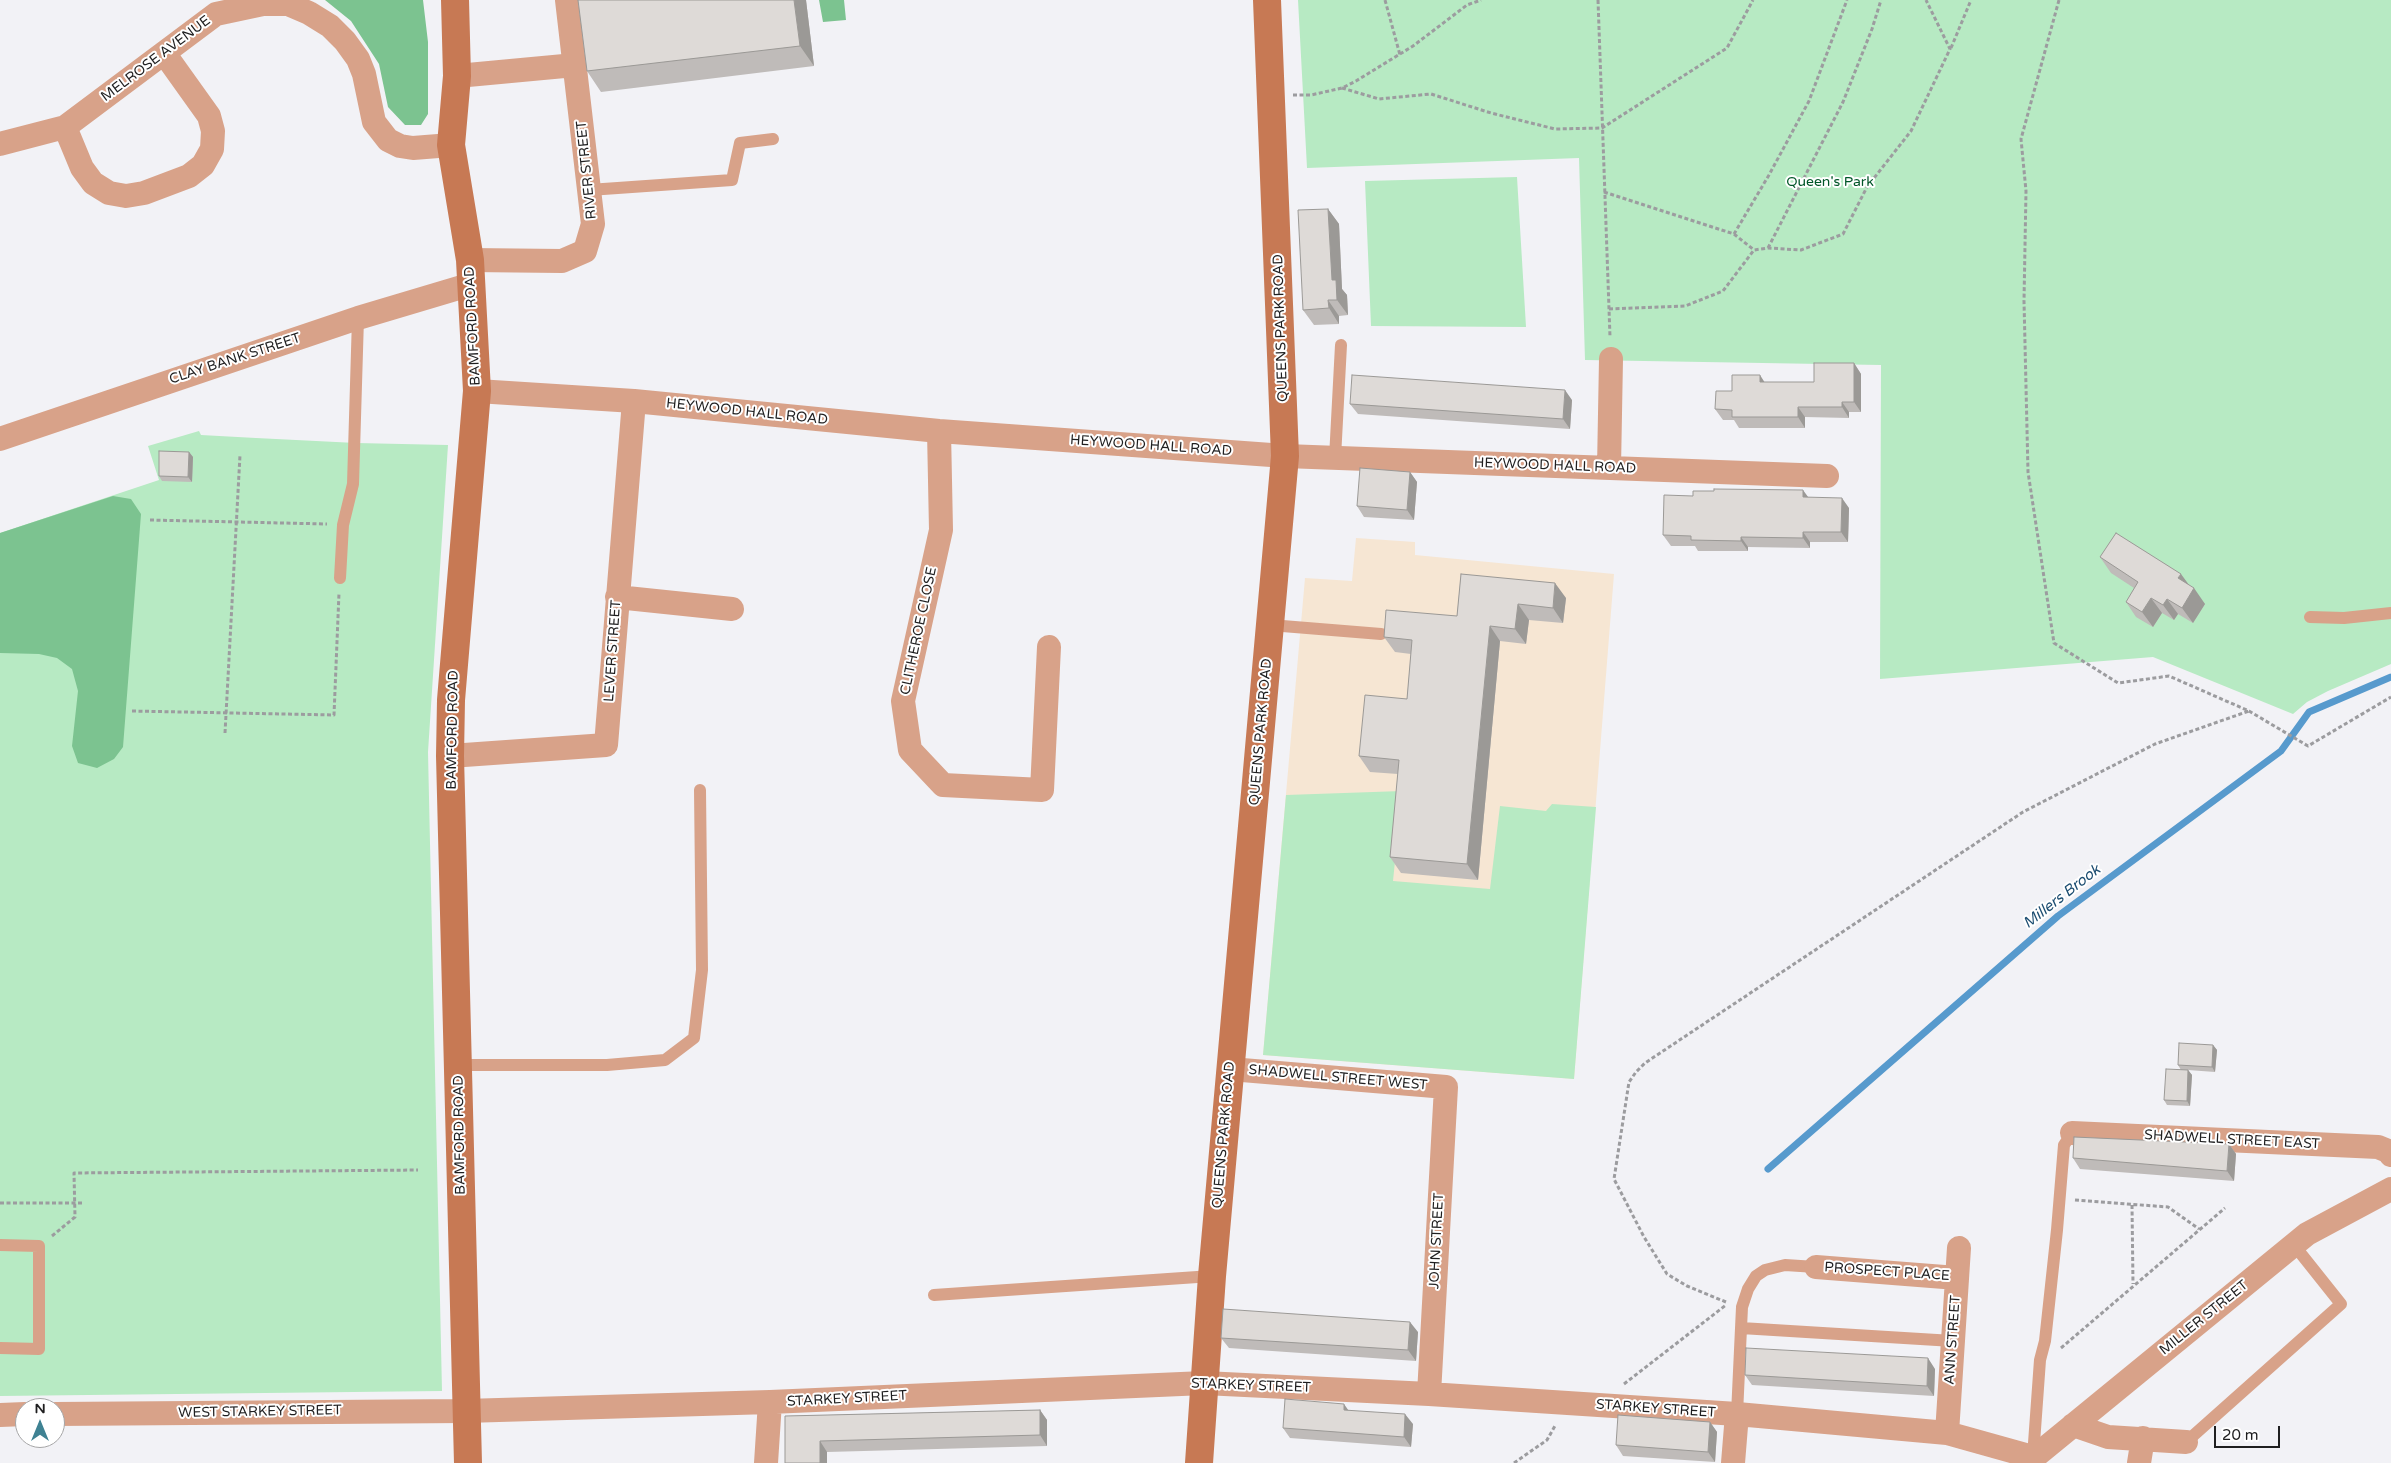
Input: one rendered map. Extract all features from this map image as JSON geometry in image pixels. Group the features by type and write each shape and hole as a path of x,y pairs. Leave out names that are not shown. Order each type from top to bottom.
{"street":[{"name":"BAMFORD ROAD","path":"454,0 457,76 451,146 471,272 477,391 451,700 450,756 459,1065 465,1410 468,1463"},
{"name":"RIVER STREET","path":"471,272 562,261 585,252 593,224 568,0"},
{"name":"QUEENS PARK ROAD","path":"1199,1463 1212,1276 1285,456 1267,0"},
{"name":"MELROSE AVENUE","path":"0,144 65,127 216,14 263,4 288,4 309,13 330,26 346,41 358,58 364,74 374,122 388,140 400,146 412,148 451,146"},
{"path":"65,127 82,168 93,183 108,193 126,196 144,193 189,176 203,165 212,149 212,132 209,116 164,53"},
{"path":"457,76 575,65"},
{"name":"CLAY BANK STREET","path":"0,439 358,318 471,272"},
{"path":"1609,468 1611,359"},
{"name":"HEYWOOD HALL ROAD","path":"477,391 634,401 939,431 1285,456 1827,476"},
{"name":"LEVER STREET","path":"450,756 606,745 634,401"},
{"name":"CLITHEROE CLOSE","path":"939,431 941,530 903,701 910,750 943,785 1042,790 1049,647"},
{"path":"617,597 732,609"},
{"name":"SHADWELL STREET WEST","path":"1230,1069 1446,1087"},
{"name":"JOHN STREET","path":"1429,1394 1446,1087"},
{"name":"SHADWELL STREET EAST","path":"2072,1133 2378,1147 2391,1155"},
{"name":"MILLER STREET","path":"2030,1460 2307,1234 2391,1190"},
{"name":"ANN STREET","path":"1947,1433 1958,1248"},
{"name":"PROSPECT PLACE","path":"1816,1267 1957,1278"},
{"name":"STARKEY STREET","path":"465,1410 770,1402 1204,1382 1429,1394 1737,1414 1947,1433 2030,1460"},
{"path":"766,1463 770,1402"},
{"name":"WEST STARKEY STREET","path":"65,1414 465,1410"},
{"path":"0,1415 15,1414"},
{"path":"1733,1463 1737,1414"},
{"path":"2073,1425 2108,1437 2186,1442"},
{"path":"2139,1463 2143,1438"}],"lane":[{"path":"590,190 732,180 740,142 774,139"},
{"path":"340,578 343,525 353,484 358,318"},
{"path":"1335,458 1341,345"},
{"path":"2310,618 2344,618 2391,613"},
{"path":"1270,625 1381,634"},
{"path":"459,1065 607,1065 665,1060 694,1038 702,970 700,790"},
{"path":"2030,1460 2060,1199 2064,1145 2072,1133"},
{"path":"0,1245 39,1246 39,1349 0,1348"},
{"path":"2186,1442 2341,1304 2294,1245"},
{"path":"1737,1414 1742,1307 1748,1289 1756,1276 1765,1270 1785,1266 1816,1267"},
{"path":"934,1294 1212,1276"},
{"path":"1741,1328 1953,1341"}],"path":[{"path":"1385,0 1400,55"},
{"path":"1272,96 1311,95 1342,88 1400,55 1467,5 1481,0"},
{"path":"1598,0 1611,359"},
{"path":"1342,88 1379,99 1431,94 1491,113 1555,129 1602,128 1727,48 1753,0"},
{"path":"1734,234 1769,175 1809,101 1847,0"},
{"path":"1768,248 1843,102 1872,29 1881,0"},
{"path":"1926,0 1950,49"},
{"path":"1609,309 1684,306 1723,291 1754,250 1768,248 1801,250 1843,234 1866,187 1911,131 1971,0"},
{"path":"2059,0 2021,139 2026,191 2024,301 2028,472 2054,643 2118,683 2170,676 2249,711 2308,746 2391,697"},
{"path":"1604,192 1734,234 1754,250"},
{"path":"225,733 240,456"},
{"path":"150,520 343,525"},
{"path":"132,711 334,715 340,578"},
{"path":"1742,1307 1686,1286 1667,1274 1644,1238 1622,1196 1614,1178 1629,1082 1636,1072 1645,1063 2023,812 2154,744 2249,711"},
{"path":"39,1246 75,1217 74,1173 418,1170"},
{"path":"2060,1199 2168,1207 2199,1229"},
{"path":"0,1204 83,1203"},
{"path":"2132,1205 2133,1284"},
{"path":"2043,1349 2060,1349 2133,1284 2225,1208"}],"shaded area":[{"path":"1356,538 1415,542 1415,555 1614,574 1574,1079 1263,1055 1305,578 1352,581"}],"green space":[{"path":"325,0 423,0 428,42 428,114 421,125 405,125 388,107 379,64 351,21"},
{"path":"819,0 844,0 846,20 823,22"},
{"name":"Queen's Park","path":"1298,0 2391,0 2391,664 2328,691 2307,702 2293,714 2153,657 1880,679 1881,365 1585,360 1579,158 1307,168"},
{"path":"1517,177 1526,327 1371,326 1365,181"},
{"path":"199,431 201,435 356,443 448,445 428,752 442,1391 0,1396 0,533 159,480 148,446"},
{"path":"113,496 131,499 141,514 123,747 114,759 97,768 78,763 72,746 78,691 72,669 57,658 39,654 0,653 0,533"},
{"path":"1402,791 1393,881 1490,889 1500,806 1546,811 1552,804 1596,807 1574,1079 1263,1055 1286,795"}],"building":[{"path":"578,0 794,0 800,46 587,71"},
{"path":"1328,209 1332,280 1336,280 1337,300 1328,300 1329,308 1303,310 1298,210"},
{"path":"1814,363 1854,363 1854,402 1842,402 1842,407 1798,407 1798,417 1732,417 1732,410 1715,409 1716,391 1732,391 1732,375 1760,375 1760,382 1814,382"},
{"path":"1352,375 1565,390 1563,419 1350,404"},
{"path":"159,451 189,452 188,477 159,476"},
{"path":"1360,468 1410,472 1407,510 1357,506"},
{"path":"1714,489 1803,490 1803,497 1842,498 1841,532 1803,532 1803,538 1741,537 1741,541 1691,540 1691,536 1663,535 1664,495 1693,496 1693,491 1714,491"},
{"path":"2116,533 2181,574 2178,578 2194,588 2182,608 2167,599 2163,605 2151,598 2142,612 2126,602 2138,582 2100,557"},
{"path":"1461,574 1555,583 1553,608 1518,604 1515,629 1490,626 1467,864 1390,857 1399,760 1359,756 1365,695 1407,699 1412,640 1384,637 1386,610 1457,616"},
{"path":"2179,1043 2213,1045 2212,1067 2178,1065"},
{"path":"2166,1069 2188,1070 2187,1101 2164,1100"},
{"path":"2074,1137 2229,1144 2227,1171 2073,1158"},
{"path":"1223,1309 1410,1322 1408,1350 1221,1338"},
{"path":"1746,1348 1928,1358 1927,1386 1745,1375"},
{"path":"1285,1399 1344,1404 1344,1410 1405,1414 1404,1437 1283,1428"},
{"path":"1040,1410 1040,1435 820,1441 820,1463 785,1463 785,1416"},
{"path":"1618,1415 1710,1422 1708,1452 1616,1445"}],"waterway":[{"name":"Millers Brook","path":"1768,1169 2058,916 2281,751 2309,712 2391,677"}]}
